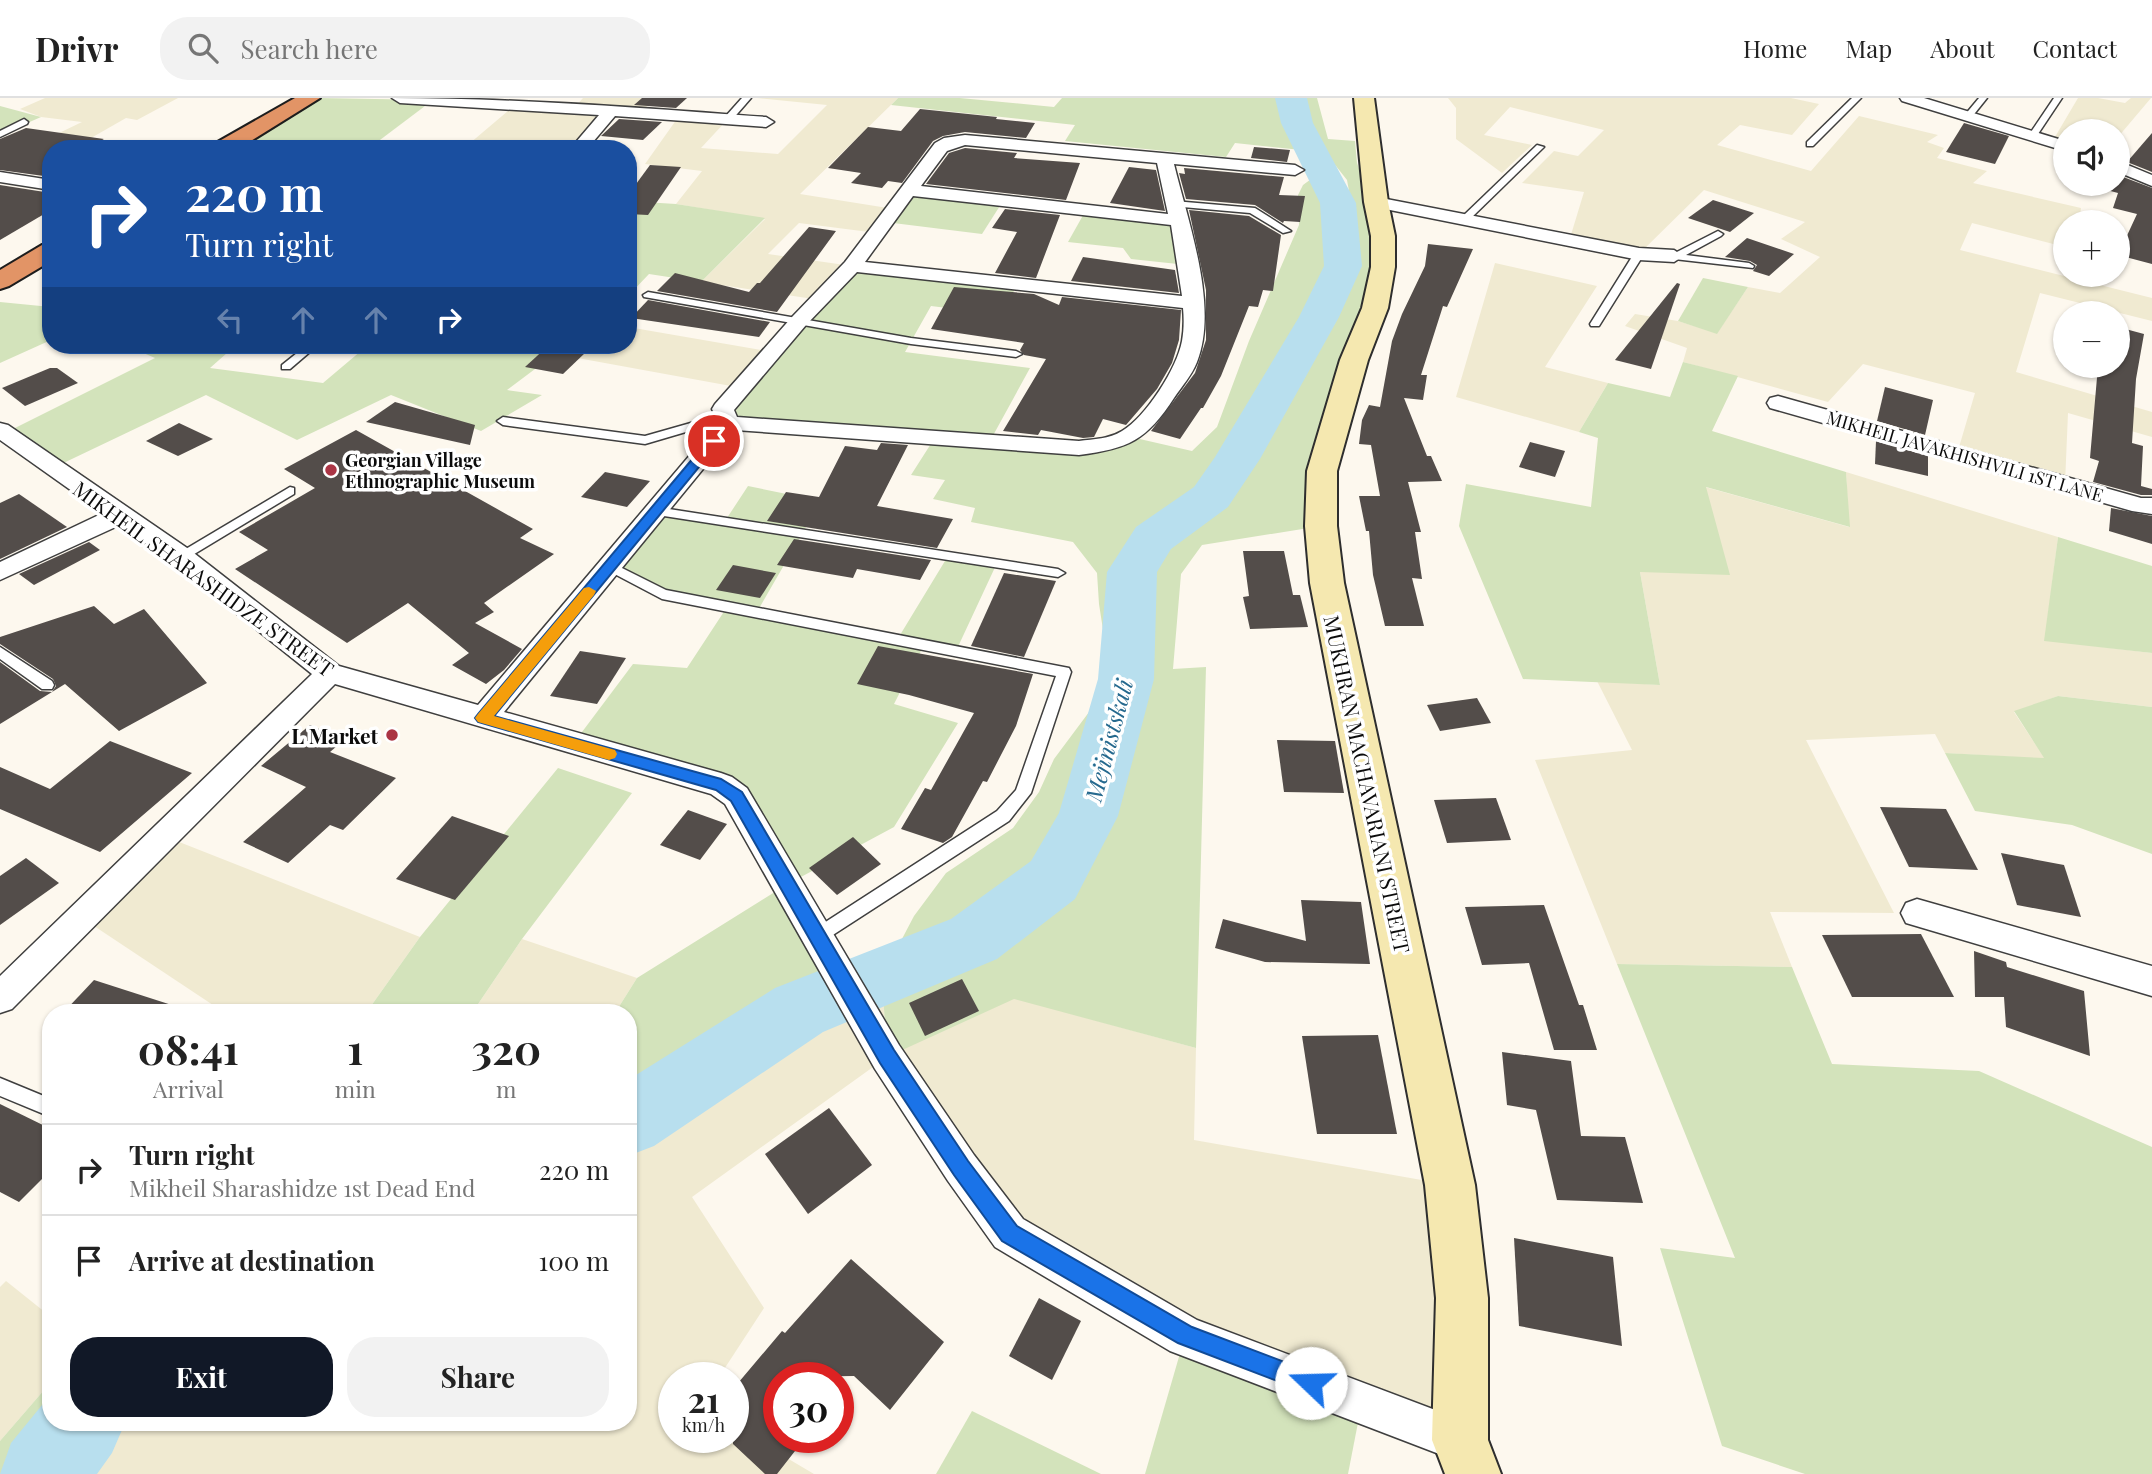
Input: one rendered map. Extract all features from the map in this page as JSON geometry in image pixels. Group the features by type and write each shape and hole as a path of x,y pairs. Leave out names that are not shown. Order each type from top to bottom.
{"highway":[{"path":"238,140 310,98"},
{"path":"0,281 42,255"}],"street":[{"path":"400,98 480,100 766,122"},
{"name":"MUKHRAN MACHAVARIANI STREET","path":"1364,98 1382,236 1383,267 1375,308 1354,360 1322,471 1321,526 1327,583 1450,1185 1462,1298 1467,1457"},
{"path":"1908,98 2053,142"},
{"path":"586,140 611,111"},
{"path":"727,420 723,409 799,321 852,266 941,147 950,142 965,141 1295,170"},
{"path":"727,420 1079,448 1115,445 1130,437 1150,419 1189,358 1195,303 1165,160"},
{"path":"2130,171 2152,181"},
{"path":"0,177 42,184"},
{"path":"908,190 1176,212"},
{"path":"1376,202 1639,254 1674,256"},
{"path":"852,266 1195,303"},
{"name":"MIKHEIL JAVAKHISHVILI 1ST LANE","path":"1778,403 2140,506 2152,506"},
{"path":"483,718 656,511 727,420"},
{"name":"MIKHEIL SHARASHIDZE STREET","path":"0,430 181,556 330,673 721,785 736,796 887,1057 961,1168 1009,1233 1185,1336 1467,1457"},
{"path":"0,572 120,515"},
{"path":"0,998 330,673"},
{"path":"1917,914 2152,981"}],"lane":[{"path":"728,119 747,98"},
{"path":"1810,144 1857,98"},
{"path":"1968,116 1983,98"},
{"path":"2033,135 2059,98"},
{"path":"0,134 24,122"},
{"path":"1466,218 1540,147"},
{"path":"1176,212 1252,210 1286,230"},
{"path":"1674,256 1718,234"},
{"path":"1595,324 1639,254"},
{"path":"1674,256 1749,266"},
{"path":"648,295 911,341 1016,354"},
{"path":"286,367 302,354"},
{"path":"503,421 645,439 727,420"},
{"path":"181,556 290,491"},
{"path":"656,511 1058,573"},
{"path":"610,566 662,594 1063,672 1023,793 1003,816 823,950"},
{"path":"0,652 47,685"},
{"path":"0,1087 42,1104"}],"shaded area":[{"path":"45,98 178,98 137,120 126,118 91,138 57,134 82,122 41,117 20,109"},
{"path":"583,98 654,98 641,113 611,111 586,140 474,140 515,105 573,109"},
{"path":"757,98 898,98 800,194 894,209 877,233 799,223 768,254 852,266 820,300 701,282 765,219 676,204 702,171 645,164 679,116 728,119 701,148 778,154 827,105"},
{"path":"1448,98 1791,98 1819,104 1792,135 1740,125 1717,145 1811,171 1859,116 1938,135 1927,142 1944,148 1937,158 1987,171 1973,183 2081,208 2053,210 2053,244 1972,223 1960,250 2053,273 2053,287 2108,287 2152,298 2152,321 2130,316 2130,301 2072,301 2040,293 2016,372 2152,412 2152,437 2068,413 2065,484 1957,454 1975,393 1863,364 1828,402 1683,362 1687,348 1625,326 1635,314 1678,321 1717,333 1748,287 1780,293 1820,257 1781,239 1805,222 1704,190 1639,254 1570,238 1584,192 1522,183 1554,151 1578,156 1604,130 1510,107 1484,135 1532,145 1502,173 1456,139 1456,108"},
{"path":"2078,98 2098,98 2125,103 2131,98 2151,98 2130,123 2130,119 2066,119"},
{"path":"1495,263 1597,286 1545,367 1608,383 1579,432 1456,397"},
{"path":"637,329 773,352 742,388 555,354 637,354"},
{"path":"1846,472 2058,537 2045,640 2152,653 2152,707 2058,696 2014,712 2045,759 1945,753 1935,734 1806,740 1894,913 1770,912 1792,967 1617,964 1535,760 1632,750 1597,681 1660,685 1640,572 1705,487 1849,527"},
{"path":"164,836 420,937 372,1004 211,1004 82,918"},
{"path":"522,939 637,978 621,1004 478,1004"},
{"path":"882,977 887,1056 1014,998 1196,1048 1194,1140 1450,1185 1460,1440 1185,1336 1009,1233 887,1057 692,1197 764,1308 729,1362 658,1362 658,1453 749,1453 749,1435 763,1444 763,1453 779,1453 814,1474 43,1472 76,1431 637,1431 637,1115 799,1010"},
{"path":"6,1281 42,1310 42,1392 0,1441 0,1287"}],"green space":[{"path":"317,98 433,100 380,140 245,140"},
{"path":"898,98 960,98 1054,107 1062,98 1291,98 1297,123 1311,151 1235,143 1226,157 1065,141 1075,125 891,105"},
{"path":"1303,98 1317,98 1328,139 1355,141 1357,163 1383,236 1321,526 1202,545 1181,574 1173,669 1206,667 1196,1048 1014,999 887,1057 882,977 914,916 946,873 1013,828 1039,792 1054,759 1098,700 1108,662 1097,573 1073,542 971,522 975,508 933,499 945,480 911,475 934,439 729,423 723,409 852,266 1017,284 1003,315 931,306 905,352 1030,368 990,441 1079,448 1131,437 1192,451 1217,427 1249,341 1299,225 1298,195 1303,185 1322,171 1338,203 1351,202 1347,180 1321,147"},
{"path":"0,106 41,117 0,135"},
{"path":"908,190 1003,201 982,234 885,222"},
{"path":"637,202 676,204 765,218 701,282 649,274 637,287"},
{"path":"1086,210 1178,220 1187,265 1131,259 1123,248 1068,242"},
{"path":"1703,278 1748,287 1717,334 1678,321"},
{"path":"0,302 42,306 42,344 0,363"},
{"path":"146,354 226,354 210,368 323,383 357,354 555,354 507,390 542,395 481,431 391,395 297,440 206,395 53,468 5,433 155,358"},
{"path":"1683,362 1738,376 1712,431 1846,472 1850,527 1706,487 1730,575 1640,572 1660,685 1523,679 1459,526 1466,484 1591,507 1598,438 1579,432 1608,383 1670,397"},
{"path":"748,486 821,501 757,612 897,640 948,556 997,563 956,651 924,645 894,704 958,723 894,827 786,885 736,796 573,744 633,664 687,668 727,607 662,594 610,566 656,511 725,521"},
{"path":"2058,537 2152,566 2152,653 2044,641"},
{"path":"2058,696 2152,707 2152,854 2072,825 1975,811 1945,753 2044,758 2014,711"},
{"path":"558,768 632,793 522,939 478,1004 372,1004 420,937"},
{"path":"786,885 831,963 799,1010 637,1115 637,1004 621,1004 637,978"},
{"path":"1617,964 1792,967 1832,1064 1979,1071 2152,1147 2152,1474 1805,1474 1722,1446 1660,1248 1735,1258"},
{"path":"1185,1336 1362,1402 1348,1474 1145,1474"},
{"path":"42,1392 42,1431 76,1431 42,1474 0,1474 0,1441"},
{"path":"972,1411 1101,1474 936,1474"}],"building":[{"path":"642,98 687,98 676,108 634,105"},
{"path":"920,109 1035,123 1026,138 965,132 943,136 933,141 902,183 888,181 882,188 851,183 861,173 828,168 868,127 901,131"},
{"path":"619,119 662,122 643,140 601,136"},
{"path":"1964,123 2009,136 1995,164 1946,152"},
{"path":"26,128 104,139 42,140 42,176 0,170 0,139"},
{"path":"2152,133 2152,172 2130,163 2130,159"},
{"path":"1254,147 1290,150 1287,162 1251,158"},
{"path":"965,148 1017,153 1014,158 1080,163 1066,200 926,184 949,153"},
{"path":"650,165 681,167 648,215 637,214 637,183"},
{"path":"1129,167 1156,170 1165,211 1110,203"},
{"path":"1184,168 1284,177 1279,195 1305,196 1300,222 1283,223 1255,205 1186,199 1179,173 1185,174"},
{"path":"2130,180 2152,188 2152,264 2130,258 2130,229 2137,214 2130,210 2113,208 2117,196 2130,196"},
{"path":"0,185 42,192 42,215 0,240"},
{"path":"1713,200 1754,213 1730,232 1688,218"},
{"path":"1005,209 1060,215 1036,278 995,273 1017,232 992,228"},
{"path":"1189,210 1249,216 1281,235 1273,291 1263,290 1258,307 1249,306 1221,376 1203,408 1180,439 1151,431 1195,373 1206,340 1206,290"},
{"path":"809,227 836,231 777,312 657,291 675,273 749,292"},
{"path":"1747,238 1794,254 1769,276 1753,271 1757,265 1750,261 1725,257"},
{"path":"1428,244 1473,249 1447,307 1443,306 1421,375 1427,375 1423,400 1404,398 1427,456 1431,456 1442,481 1408,482 1421,532 1415,532 1422,579 1412,578 1424,626 1385,626 1373,575 1369,531 1366,531 1359,496 1380,496 1371,445 1359,444 1362,420 1369,405 1380,407 1392,341 1425,266"},
{"path":"1083,257 1175,270 1179,293 1071,281"},
{"path":"1677,283 1680,284 1651,369 1615,360"},
{"path":"954,287 1034,294 1059,305 1062,297 1181,310 1179,340 1172,363 1157,389 1126,425 1103,419 1094,437 1083,438 1041,430 1038,435 1003,431 1046,359 1024,355 1020,350 1024,343 931,329"},
{"path":"648,300 770,322 759,337 637,319 637,312"},
{"path":"2130,330 2144,334 2136,379 2132,443 2143,446 2141,486 2152,489 2152,495 2141,495 2093,482 2099,461 2090,458 2097,378 2130,378"},
{"path":"539,354 584,354 563,374 525,367"},
{"path":"50,368 57,368 78,383 25,406 2,388"},
{"path":"1885,387 1933,400 1925,435 1877,421"},
{"path":"395,402 475,425 470,445 366,422"},
{"path":"179,423 213,439 178,456 146,441"},
{"path":"356,430 533,529 520,538 554,554 484,603 494,612 475,623 522,649 504,670 486,684 452,665 469,653 408,603 347,643 235,569 268,550 239,532 315,488 284,469"},
{"path":"1876,441 1928,456 1928,476 1875,464"},
{"path":"1530,442 1565,451 1555,477 1519,467"},
{"path":"881,443 908,445 877,506 953,519 937,548 767,521 786,492 819,497 845,446 877,450"},
{"path":"605,472 650,481 627,507 581,497"},
{"path":"19,494 67,527 0,559 0,503"},
{"path":"2111,508 2152,516 2152,544 2109,531"},
{"path":"794,539 931,560 920,580 857,569 853,578 777,565"},
{"path":"89,542 100,550 34,585 19,574"},
{"path":"1243,551 1284,551 1293,595 1300,595 1308,627 1250,629 1243,597 1249,596"},
{"path":"733,565 776,573 760,598 716,590"},
{"path":"1004,573 1056,581 1024,657 971,646"},
{"path":"94,606 114,624 144,609 207,683 119,731 65,684 52,692 56,686 53,679 0,644 0,637"},
{"path":"878,646 1033,674 1016,726 987,782 983,781 952,837 943,843 901,829 925,788 931,790 974,713 857,684"},
{"path":"580,651 626,658 597,704 550,696"},
{"path":"0,662 40,691 52,692 0,724"},
{"path":"1477,698 1491,723 1440,731 1427,705"},
{"path":"310,725 344,740 330,752 396,778 343,830 330,825 288,863 243,842 306,787 261,766"},
{"path":"1277,740 1335,741 1344,793 1284,792"},
{"path":"110,741 192,773 100,852 0,809 0,767 50,789"},
{"path":"1496,798 1511,840 1447,843 1434,800"},
{"path":"1880,807 1946,809 1978,870 1909,867"},
{"path":"688,810 727,824 700,860 660,845"},
{"path":"452,816 509,836 455,900 396,879"},
{"path":"853,837 881,864 837,895 809,868"},
{"path":"2001,853 2064,865 2081,917 2017,905"},
{"path":"26,858 59,883 0,925 0,876"},
{"path":"1301,900 1361,902 1370,964 1265,962 1215,948 1223,919 1306,941"},
{"path":"1544,905 1579,1005 1583,1005 1597,1050 1554,1050 1529,963 1482,965 1465,907"},
{"path":"1921,934 1954,997 1852,997 1822,935"},
{"path":"1974,951 2006,962 2007,967 2084,991 2090,1056 2006,1027 2004,997 1975,997"},
{"path":"962,979 979,1011 925,1036 909,1003"},
{"path":"94,980 169,1004 71,1004"},
{"path":"1378,1035 1397,1134 1317,1134 1302,1036"},
{"path":"1502,1052 1571,1061 1581,1136 1625,1137 1643,1203 1557,1200 1536,1110 1507,1105"},
{"path":"0,1104 42,1125 42,1179 19,1202 0,1192"},
{"path":"829,1108 872,1165 808,1214 765,1154"},
{"path":"1514,1238 1613,1257 1622,1346 1519,1326"},
{"path":"851,1259 944,1342 890,1410 854,1376 854,1362 763,1362 763,1453 793,1453 777,1474 765,1474 743,1453 749,1453 749,1370 782,1331 785,1333"},
{"path":"1039,1298 1081,1321 1052,1380 1009,1356"}],"waterway":[{"name":"Mejinistskali","path":"637,1115 799,1010 974,939 1053,880 1088,816 1126,679 1132,572 1153,538 1211,497 1237,459 1319,317 1343,266 1338,203 1297,123 1291,98"},
{"name":"Mejinistskali","path":"42,1474 76,1431"}],"slow traffic":[{"path":"589,591 483,718 609,754"}],"place":[{"name":"Georgian Village Ethnographic Museum","path":"331,470"},
{"name":"L Market","path":"392,735"}],"route":[{"path":"714,441 483,718 721,785 736,796 887,1057 961,1168 1009,1233 1185,1336 1311,1383"}]}
